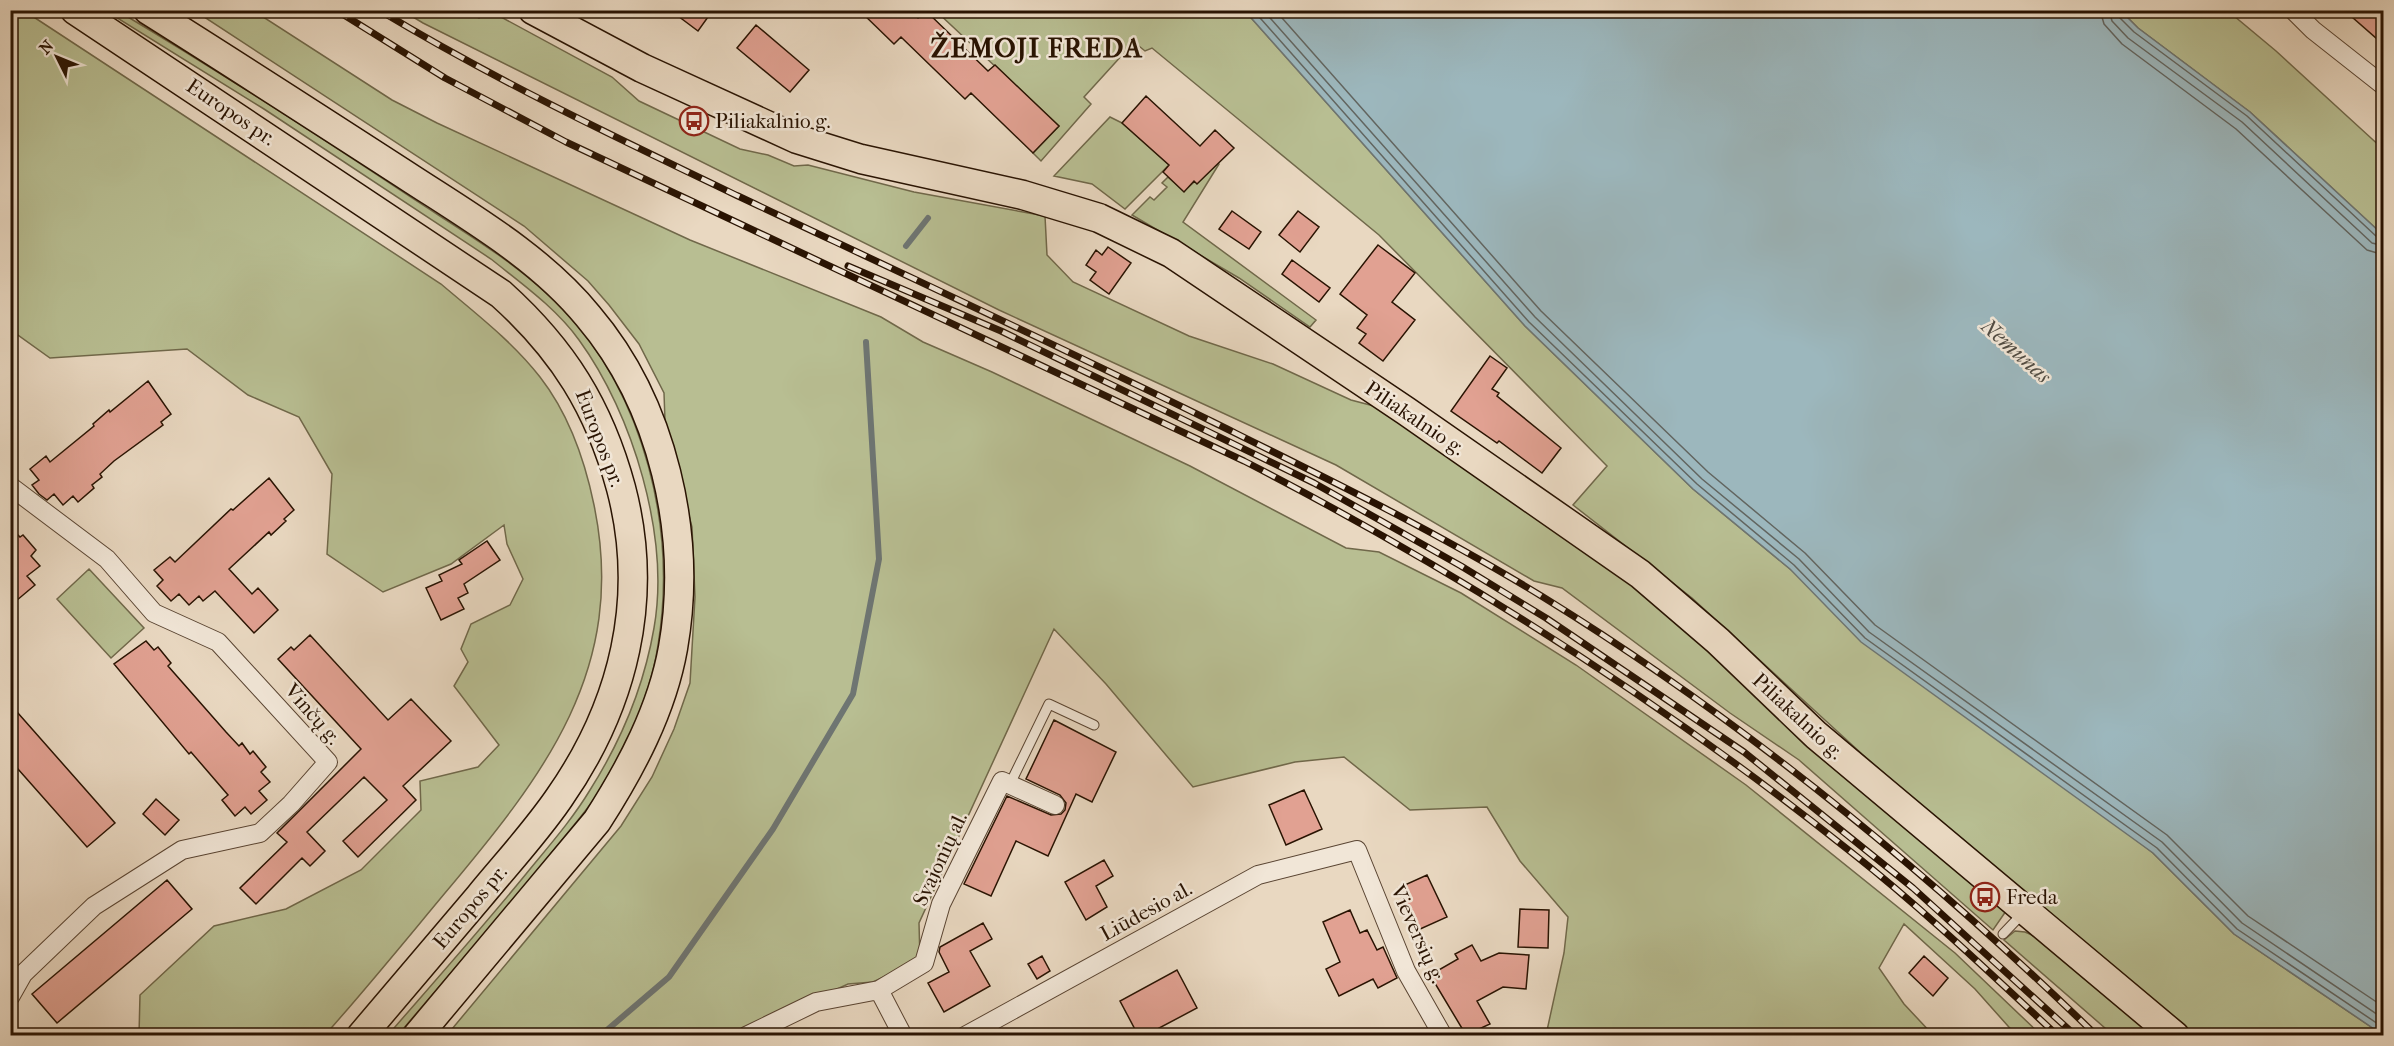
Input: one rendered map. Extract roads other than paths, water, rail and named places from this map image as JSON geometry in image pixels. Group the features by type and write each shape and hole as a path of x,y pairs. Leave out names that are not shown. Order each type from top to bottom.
{"main road":[{"name":"Europos pr.","path":"75,10 501,294 555,348 579,383 596,416 613,459 625,504 634,568 630,629 626,648 595,739 560,798 362,1035"},
{"name":"Europos pr.","path":"148,10 467,215 556,283 588,316 618,357 634,388 656,441 669,488 678,537 679,585 673,648 647,731 620,785 597,821 417,1035"},
{"name":"Piliakalnio g.","path":"533,10 642,68 798,139 861,159 1023,195 1099,218 1171,253 1416,417 1640,574 1718,641 1816,735 2175,1035"}],"street":[{"path":"2293,10 2313,30 2384,86"},
{"name":"Vinčų g.","path":"10,486 107,559 154,613 218,642 328,762 291,804 260,834 182,850 94,906 22,974 10,997"},
{"name":"Svajonių al.","path":"879,990 924,963 941,904 1002,781 1010,784"},
{"path":"1010,784 1055,805"},
{"name":"Liūdesio al.","path":"966,1035 1258,875 1357,850"},
{"name":"Vieversių g.","path":"1357,850 1406,971 1443,1035"},
{"path":"746,1035 816,1002 879,990 903,1035"}],"lane":[{"path":"1010,784 1049,704 1094,725"},
{"path":"2003,934 2026,910"}],"water":[{"name":"Nemunas","path":"1245,11 2121,11 2138,28 2250,112 2383,235 2383,1035 2234,934 2153,853 1861,642 1790,569 1693,489 1525,326"}],"waterway":[{"path":"906,246 928,218"},
{"path":"600,1036 669,977 773,829 853,694 879,559 866,342"}],"railway":[{"path":"336,10 445,78 566,142 1244,461 1403,547 1633,691 1780,797 1904,896 2058,1036"},
{"path":"379,10 557,107 738,196 1213,422 1380,506 1503,573 1618,645 1762,747 1900,858 2033,975 2097,1036"},
{"path":"848,266 1001,331 1314,483 1461,566 1546,618 1744,752 1913,888 2076,1036"}],"place":[{"name":"Piliakalnio g.","path":"694,121"},
{"name":"Freda","path":"1985,897"}],"district":[{"name":"ŽEMOJI FREDA","path":"1037,48"}]}
